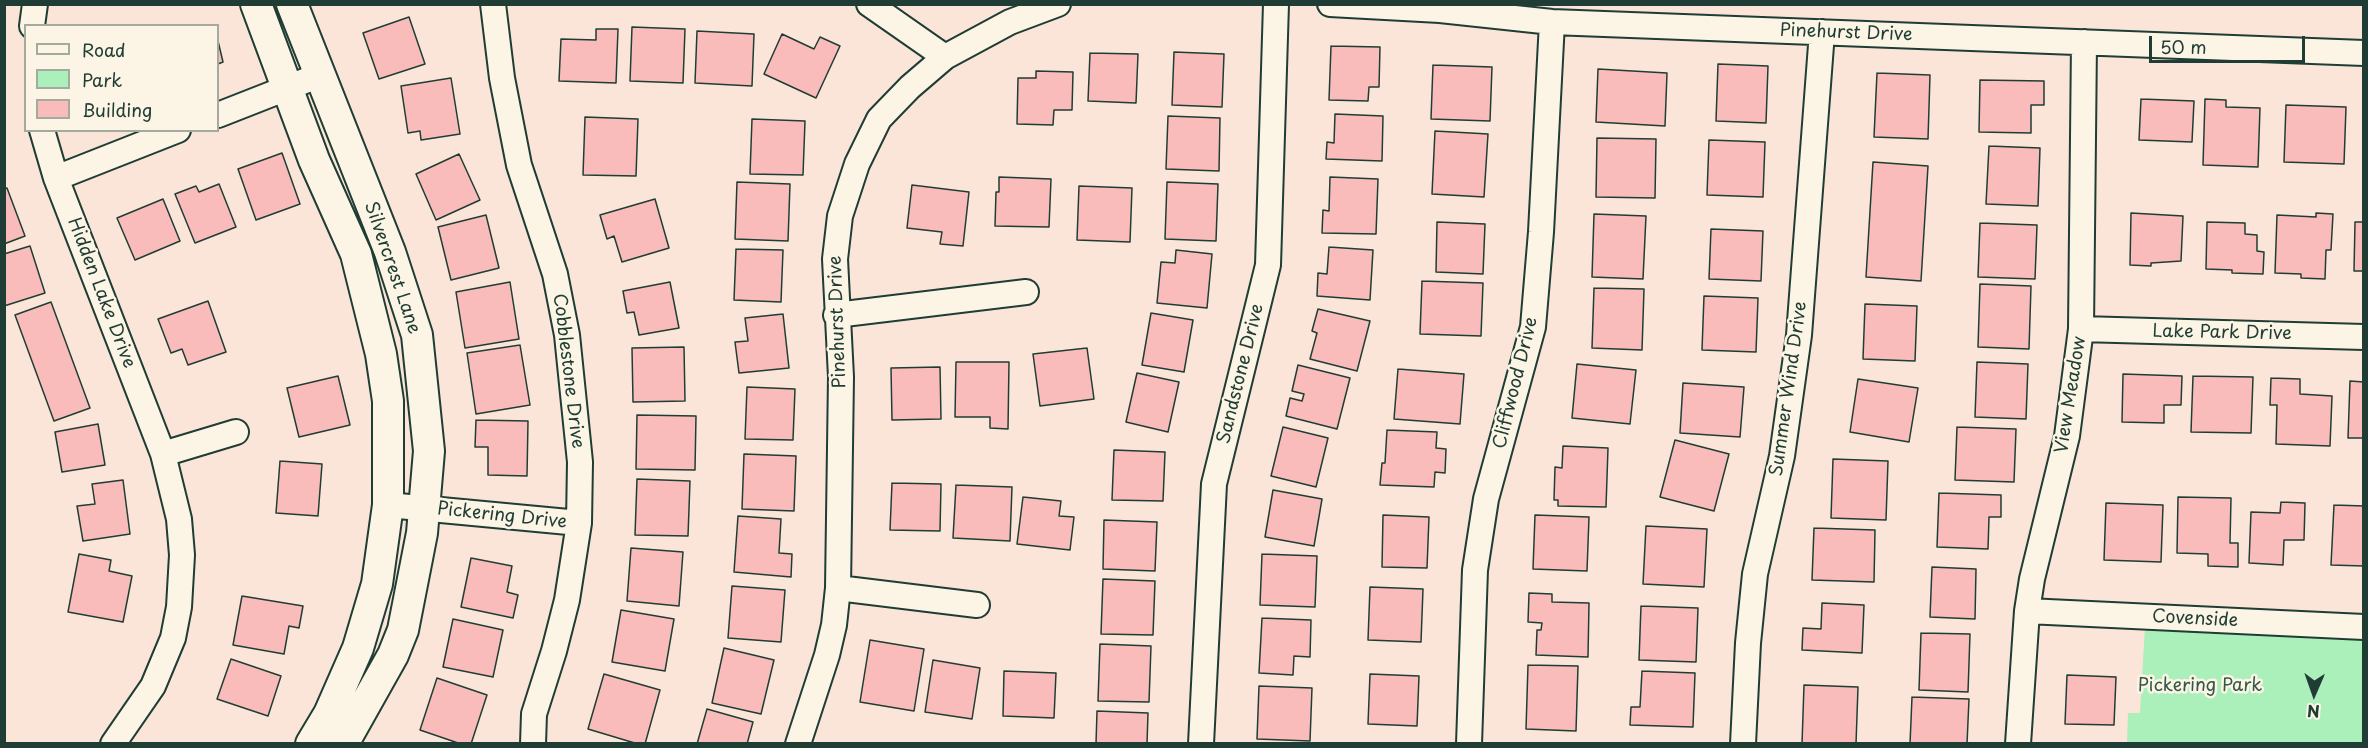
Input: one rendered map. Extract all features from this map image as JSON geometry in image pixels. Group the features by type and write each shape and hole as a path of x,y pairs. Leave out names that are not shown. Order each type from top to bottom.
{"street":[{"path":"32,24 35,4"},
{"name":"Silvercrest Lane","path":"256,4 314,160 356,254 381,354 388,401 388,505 377,584 358,648 329,714 311,744"},
{"name":"Silvercrest Lane","path":"292,4 390,252 417,335 429,451 422,533 403,630 393,655 344,744"},
{"name":"Cobblestone Drive","path":"493,4 502,78 519,165 555,274 567,335 580,462 579,523 567,600 534,714 533,742"},
{"path":"869,4 945,57"},
{"name":"Pinehurst Drive","path":"798,744 827,655 834,625 838,588 841,377 836,315 835,259 840,216 857,164 879,120 910,87 945,57 1010,22 1058,4"},
{"name":"Sandstone Drive","path":"1201,744 1214,484 1268,265 1276,4"},
{"name":"Pinehurst Drive","path":"1330,4 1440,10 1551,22 2364,53"},
{"name":"Cliffwood Drive","path":"1469,744 1475,570 1486,499 1533,327 1541,232 1551,22"},
{"name":"Summer Wind Drive","path":"1743,744 1748,643 1755,574 1782,456 1799,335 1822,32"},
{"name":"View Meadow","path":"2018,744 2027,611 2032,579 2067,436 2081,329 2084,42"},
{"path":"219,115 320,75"},
{"name":"Hidden Lake Drive","path":"43,132 56,178 163,454 179,519 182,555 179,607 173,638 153,686 113,744"},
{"path":"56,178 173,132"},
{"path":"836,315 1026,292"},
{"name":"Lake Park Drive","path":"2081,329 2364,337"},
{"path":"163,454 236,432"},
{"name":"Pickering Drive","path":"388,505 579,523"},
{"path":"838,588 977,605"},
{"name":"Covenside","path":"2027,611 2364,627"}],"green space":[{"name":"Pickering Park","path":"2145,627 2363,636 2363,743 2127,744 2128,713 2140,713"}],"building":[{"path":"409,17 425,64 379,79 363,33"},
{"path":"632,27 685,29 683,83 630,81"},
{"path":"596,29 618,29 616,83 559,81 561,39 596,40"},
{"path":"697,31 754,34 752,86 695,83"},
{"path":"782,34 814,49 820,37 840,46 816,98 764,74"},
{"path":"219,45 223,62 219,64"},
{"path":"1331,46 1380,47 1379,87 1369,87 1368,101 1329,100"},
{"path":"1174,52 1224,54 1222,107 1172,105"},
{"path":"1090,53 1138,54 1136,103 1088,101"},
{"path":"1718,64 1768,66 1766,123 1716,121"},
{"path":"1433,65 1492,67 1490,121 1431,119"},
{"path":"1598,69 1667,73 1665,126 1596,122"},
{"path":"1036,71 1073,72 1072,110 1054,110 1053,125 1017,124 1018,78 1036,78"},
{"path":"1877,73 1930,75 1928,139 1874,137"},
{"path":"451,78 460,134 421,140 420,131 408,133 401,86"},
{"path":"1980,80 2044,81 2044,105 2031,105 2031,133 1979,132"},
{"path":"2141,99 2194,101 2192,142 2139,140"},
{"path":"2205,99 2226,100 2226,107 2260,108 2258,167 2203,165"},
{"path":"2286,105 2346,107 2344,164 2284,162"},
{"path":"1335,114 1383,116 1382,161 1326,159 1327,142 1334,143"},
{"path":"1168,116 1220,118 1219,171 1166,169"},
{"path":"585,117 638,119 636,176 583,175"},
{"path":"752,119 805,121 803,175 750,174"},
{"path":"1435,131 1488,134 1484,197 1432,194"},
{"path":"1597,138 1656,139 1655,198 1596,197"},
{"path":"1709,140 1765,142 1763,197 1707,195"},
{"path":"1989,146 2040,148 2038,206 1986,204"},
{"path":"282,153 300,204 256,220 238,169"},
{"path":"459,154 480,200 436,220 416,174"},
{"path":"1873,162 1928,166 1921,281 1866,277"},
{"path":"999,177 1051,179 1049,227 995,226"},
{"path":"1330,177 1378,179 1376,234 1322,233 1323,210 1329,211"},
{"path":"737,182 790,184 788,241 735,239"},
{"path":"1167,182 1218,184 1216,241 1165,239"},
{"path":"219,184 236,227 195,243 175,194 196,186 199,192"},
{"path":"912,185 969,192 963,246 940,244 942,232 907,228"},
{"path":"1079,186 1132,188 1130,242 1077,240"},
{"path":"7,188 25,236 4,244 4,189"},
{"path":"163,199 180,241 135,260 117,218"},
{"path":"655,199 669,248 622,262 614,236 607,239 600,215"},
{"path":"2131,213 2183,216 2181,261 2151,263 2151,266 2130,265"},
{"path":"2316,213 2333,214 2331,250 2326,250 2325,279 2301,278 2301,274 2275,273 2277,215 2316,217"},
{"path":"1594,214 1646,216 1643,279 1592,277"},
{"path":"486,215 499,268 451,280 438,227"},
{"path":"1437,222 1485,224 1483,274 1436,272"},
{"path":"2207,222 2245,223 2245,234 2257,235 2257,251 2264,252 2263,274 2206,269"},
{"path":"2355,222 2364,222 2364,271 2354,271"},
{"path":"1980,223 2037,225 2035,279 1978,277"},
{"path":"1711,229 1763,231 1761,281 1709,279"},
{"path":"30,246 45,293 4,306 4,254"},
{"path":"1329,247 1373,250 1370,300 1317,296 1318,273 1327,274"},
{"path":"736,249 783,250 781,302 734,300"},
{"path":"1176,250 1212,254 1207,308 1157,303 1161,262 1175,263"},
{"path":"1422,281 1483,283 1481,336 1420,334"},
{"path":"510,282 519,339 465,348 456,292"},
{"path":"670,282 679,328 639,335 634,312 627,313 623,291"},
{"path":"1980,284 2031,286 2029,349 1978,347"},
{"path":"1594,288 1644,289 1642,350 1592,348"},
{"path":"1704,296 1758,298 1756,352 1702,350"},
{"path":"208,301 226,352 188,365 182,349 171,353 158,319"},
{"path":"51,302 90,408 54,421 15,315"},
{"path":"1865,304 1917,306 1915,361 1863,359"},
{"path":"1318,309 1370,321 1357,371 1310,359 1317,333 1312,331"},
{"path":"1151,313 1193,320 1184,372 1142,365"},
{"path":"783,314 789,368 739,373 735,342 748,341 745,318"},
{"path":"520,345 530,405 476,414 467,353"},
{"path":"684,347 685,401 633,402 632,348"},
{"path":"1087,348 1094,399 1040,406 1033,354"},
{"path":"956,362 1009,362 1008,429 990,428 990,417 955,417"},
{"path":"1977,362 2028,364 2026,419 1975,417"},
{"path":"1577,364 1636,370 1630,424 1572,418"},
{"path":"1298,365 1350,378 1337,429 1286,416 1290,398 1302,401 1304,394 1292,391"},
{"path":"940,367 941,419 892,420 891,368"},
{"path":"1398,369 1464,374 1460,424 1394,419"},
{"path":"1137,373 1179,382 1168,432 1126,422"},
{"path":"2123,374 2182,376 2181,405 2164,405 2164,423 2122,422"},
{"path":"338,376 350,425 299,437 287,388"},
{"path":"2193,376 2253,377 2251,433 2191,432"},
{"path":"2271,378 2300,379 2300,394 2332,396 2330,446 2276,444 2277,405 2270,405"},
{"path":"1858,379 1918,388 1909,442 1850,432"},
{"path":"2350,381 2364,382 2364,438 2348,438"},
{"path":"1683,383 1744,387 1740,437 1680,433"},
{"path":"747,387 795,389 793,440 745,439"},
{"path":"637,415 696,416 695,470 636,469"},
{"path":"476,420 528,421 527,476 488,475 488,447 475,447"},
{"path":"98,424 105,465 62,472 55,432"},
{"path":"1283,427 1328,438 1316,487 1271,476"},
{"path":"1957,427 2016,429 2014,482 1955,480"},
{"path":"1387,430 1437,432 1436,448 1446,449 1445,473 1435,472 1434,487 1380,485 1382,463 1385,463"},
{"path":"1675,440 1729,454 1714,511 1660,497"},
{"path":"1563,446 1608,448 1606,507 1558,506 1558,500 1554,500 1555,467 1562,468"},
{"path":"1114,450 1165,452 1163,501 1112,500"},
{"path":"744,454 796,456 794,511 742,509"},
{"path":"1833,459 1888,461 1886,520 1831,518"},
{"path":"280,461 322,464 318,516 276,513"},
{"path":"637,479 690,481 688,536 635,535"},
{"path":"123,480 130,534 83,541 77,506 95,504 92,484"},
{"path":"892,483 941,484 940,531 890,530"},
{"path":"956,485 1012,487 1010,541 953,538"},
{"path":"1273,490 1322,499 1314,546 1265,537"},
{"path":"1939,493 2001,495 2001,517 1989,517 1988,549 1937,547"},
{"path":"1023,497 1061,501 1059,516 1074,517 1070,550 1017,544"},
{"path":"2178,497 2231,498 2230,543 2238,543 2238,567 2208,566 2208,554 2177,553"},
{"path":"2281,502 2305,503 2304,540 2284,540 2283,565 2249,563 2251,512 2280,513"},
{"path":"2106,503 2163,505 2161,562 2104,560"},
{"path":"2334,505 2364,506 2364,566 2331,565"},
{"path":"1383,515 1429,517 1427,568 1382,567"},
{"path":"1535,515 1589,517 1587,571 1533,569"},
{"path":"738,516 781,519 779,553 792,554 791,577 734,572"},
{"path":"1104,520 1157,522 1155,571 1103,569"},
{"path":"1646,526 1707,529 1704,587 1643,584"},
{"path":"1814,528 1875,530 1874,582 1812,580"},
{"path":"631,548 683,552 679,606 627,601"},
{"path":"79,554 111,560 109,571 132,576 123,622 68,612"},
{"path":"1262,554 1317,556 1315,607 1260,605"},
{"path":"471,558 512,566 507,592 518,595 513,618 461,607"},
{"path":"1932,567 1976,569 1975,619 1930,617"},
{"path":"1103,579 1155,581 1153,635 1101,634"},
{"path":"732,586 785,590 781,642 728,638"},
{"path":"1370,587 1423,589 1421,642 1368,640"},
{"path":"1529,593 1552,594 1552,602 1589,603 1588,657 1536,655 1537,630 1541,630 1542,623 1528,622"},
{"path":"242,596 303,606 299,628 289,626 284,654 233,645"},
{"path":"1822,603 1864,605 1862,653 1802,650 1803,628 1821,629"},
{"path":"1641,606 1698,608 1696,662 1639,660"},
{"path":"621,610 674,619 665,671 612,662"},
{"path":"1262,618 1311,620 1310,657 1294,656 1293,675 1259,673"},
{"path":"453,619 503,630 493,677 443,667"},
{"path":"1921,633 1970,634 1968,692 1919,690"},
{"path":"870,640 924,649 914,711 860,702"},
{"path":"1100,644 1151,646 1149,702 1098,701"},
{"path":"724,648 774,660 761,714 712,703"},
{"path":"231,659 281,676 268,716 217,699"},
{"path":"933,660 980,668 972,719 925,712"},
{"path":"1528,665 1578,666 1576,731 1526,729"},
{"path":"1004,671 1056,673 1054,718 1003,716"},
{"path":"1642,671 1695,673 1693,727 1630,725 1631,707 1640,707"},
{"path":"604,674 660,690 645,744 588,729"},
{"path":"1370,674 1419,676 1417,726 1368,724"},
{"path":"2067,675 2116,677 2114,725 2065,724"},
{"path":"437,678 487,695 471,744 461,744 420,730"},
{"path":"1804,685 1858,687 1856,744 1802,744"},
{"path":"1259,686 1312,688 1310,741 1257,739"},
{"path":"1912,697 1969,699 1967,744 1910,744"},
{"path":"707,709 753,722 747,744 697,744"},
{"path":"1097,711 1148,713 1147,744 1096,744"}]}
